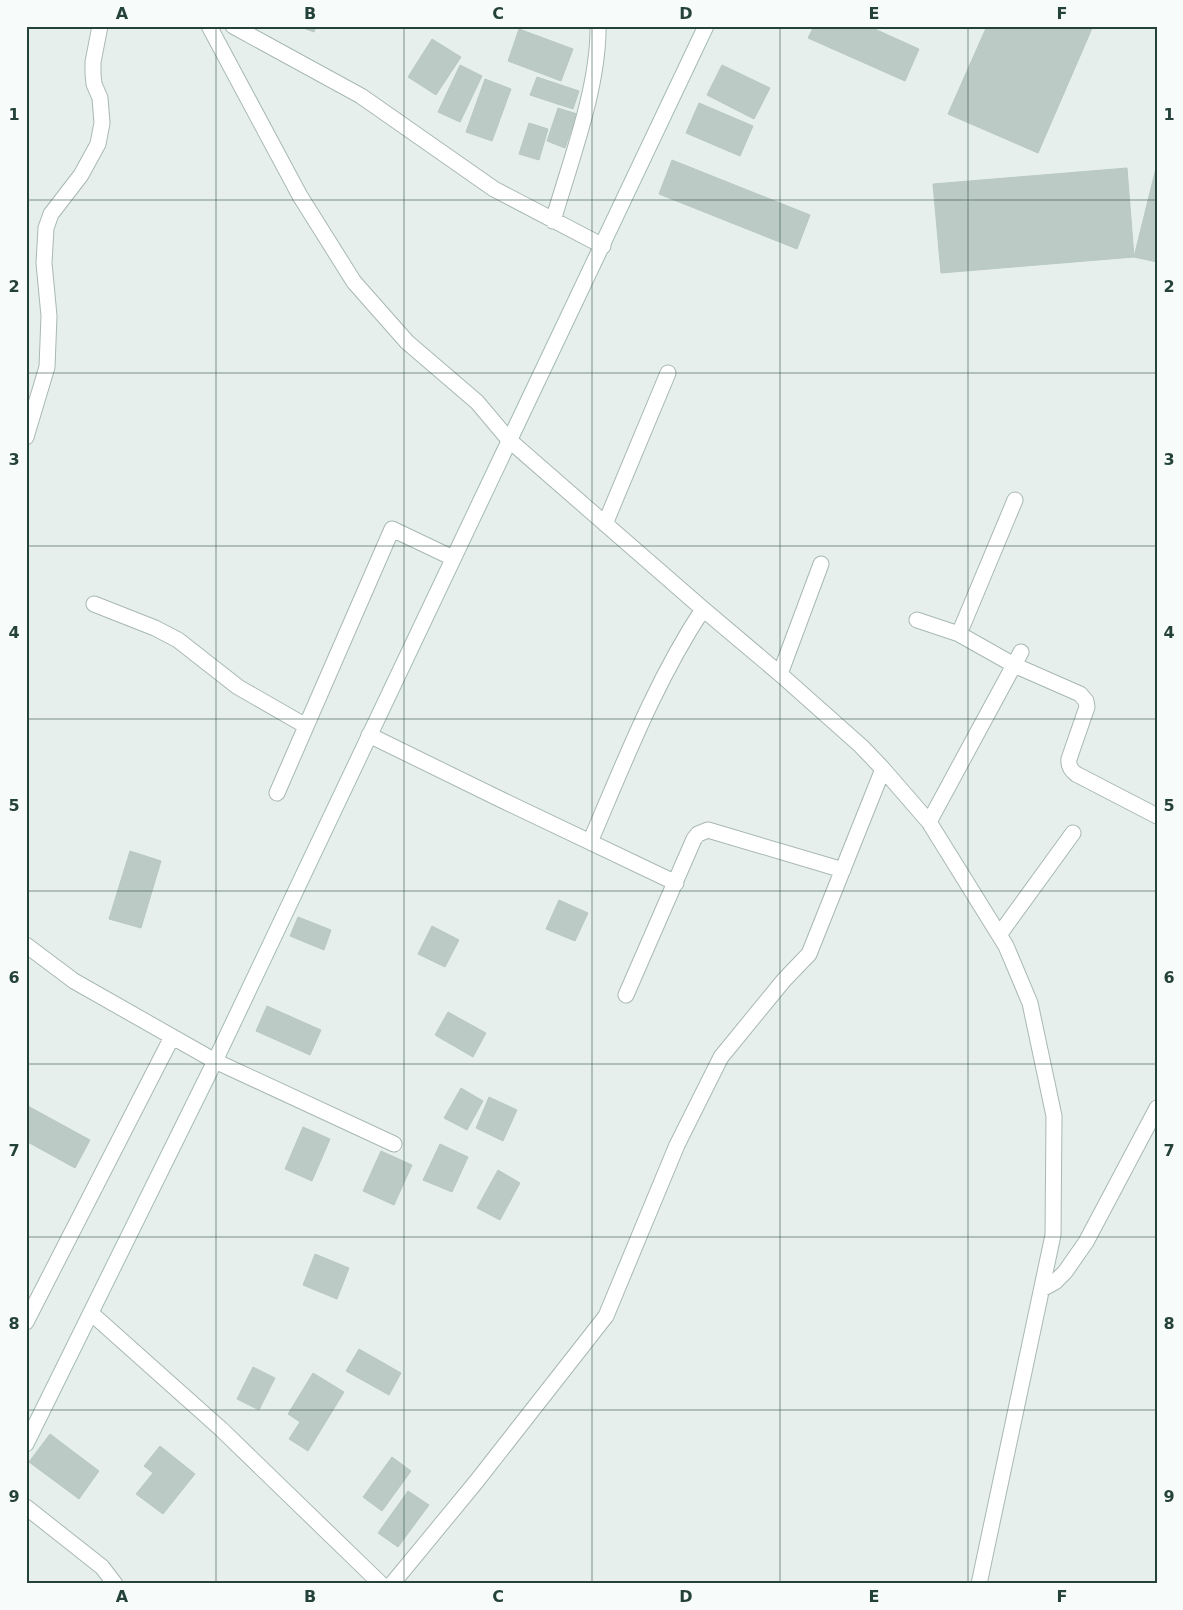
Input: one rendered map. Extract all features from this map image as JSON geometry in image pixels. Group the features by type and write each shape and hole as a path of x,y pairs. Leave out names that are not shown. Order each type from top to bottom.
{"street":[{"path":"26,437 47,367 49,316 44,263 46,228 51,214 81,174 98,144 102,123 100,98 94,84 93,74 100,26"},
{"path":"209,26 300,196 354,282 406,342 476,402 509,440 780,674 884,769 929,822 1006,946 1030,1003 1054,1116 1053,1235 979,1584"},
{"path":"233,26 361,96 494,189 603,246"},
{"path":"553,221 588,102 598,42 598,26"},
{"path":"26,1444 215,1061 706,26"},
{"path":"605,524 668,373"},
{"path":"959,634 1015,500"},
{"path":"277,793 392,530 453,558"},
{"path":"780,674 821,564"},
{"path":"94,604 155,628 178,640 238,687 306,726"},
{"path":"590,842 640,726 681,643 703,609"},
{"path":"917,620 959,634 1018,658 1080,694 1086,701 1087,707 1069,759 1068,765 1071,770 1157,816"},
{"path":"929,822 1018,658"},
{"path":"369,735 676,882"},
{"path":"392,1584 476,1482 606,1316 677,1145 721,1057 784,980 809,954 884,769"},
{"path":"626,995 694,839 698,834 708,830 843,870"},
{"path":"999,935 1073,833"},
{"path":"26,945 74,981 215,1061 394,1144"},
{"path":"26,1322 172,1037"},
{"path":"1042,1289 1055,1282 1065,1272 1086,1242 1157,1108"},
{"path":"90,1313 221,1429 381,1584"},
{"path":"26,1507 102,1567 116,1584"}],"building":[{"path":"298,26 316,26 314,32"},
{"path":"814,26 868,26 919,49 905,81 808,38"},
{"path":"987,26 1093,26 1038,153 948,114"},
{"path":"519,29 573,49 561,81 508,61"},
{"path":"432,39 461,57 436,95 408,77"},
{"path":"460,65 482,76 460,122 438,112"},
{"path":"722,65 770,88 754,119 707,95"},
{"path":"537,77 579,91 573,109 530,95"},
{"path":"485,79 511,89 492,141 466,132"},
{"path":"699,103 753,126 740,156 686,133"},
{"path":"558,108 577,114 565,148 547,141"},
{"path":"529,123 548,129 539,160 519,154"},
{"path":"672,160 810,215 797,249 659,194"},
{"path":"1127,168 1134,257 941,273 933,184"},
{"path":"1157,168 1157,262 1134,257"},
{"path":"130,851 161,861 141,928 109,919"},
{"path":"559,900 588,913 575,941 546,929"},
{"path":"298,917 331,930 324,950 290,936"},
{"path":"432,926 459,940 445,967 418,954"},
{"path":"267,1006 321,1030 310,1055 256,1031"},
{"path":"448,1012 486,1033 473,1057 435,1035"},
{"path":"461,1088 483,1101 467,1130 444,1118"},
{"path":"489,1097 517,1110 503,1141 476,1128"},
{"path":"26,1105 90,1140 75,1168 26,1141"},
{"path":"303,1127 330,1139 312,1181 285,1169"},
{"path":"440,1144 468,1157 452,1192 423,1180"},
{"path":"381,1151 412,1165 394,1205 363,1191"},
{"path":"498,1170 520,1183 500,1220 477,1208"},
{"path":"315,1254 349,1268 337,1299 303,1285"},
{"path":"359,1349 401,1373 389,1395 346,1371"},
{"path":"253,1367 275,1378 259,1410 237,1399"},
{"path":"313,1373 344,1392 308,1451 289,1439 300,1422 288,1414"},
{"path":"50,1434 99,1471 79,1499 29,1462"},
{"path":"160,1446 195,1474 163,1514 136,1494 153,1473 144,1466"},
{"path":"392,1457 411,1471 382,1511 363,1497"},
{"path":"408,1491 429,1505 398,1547 378,1533"}]}
